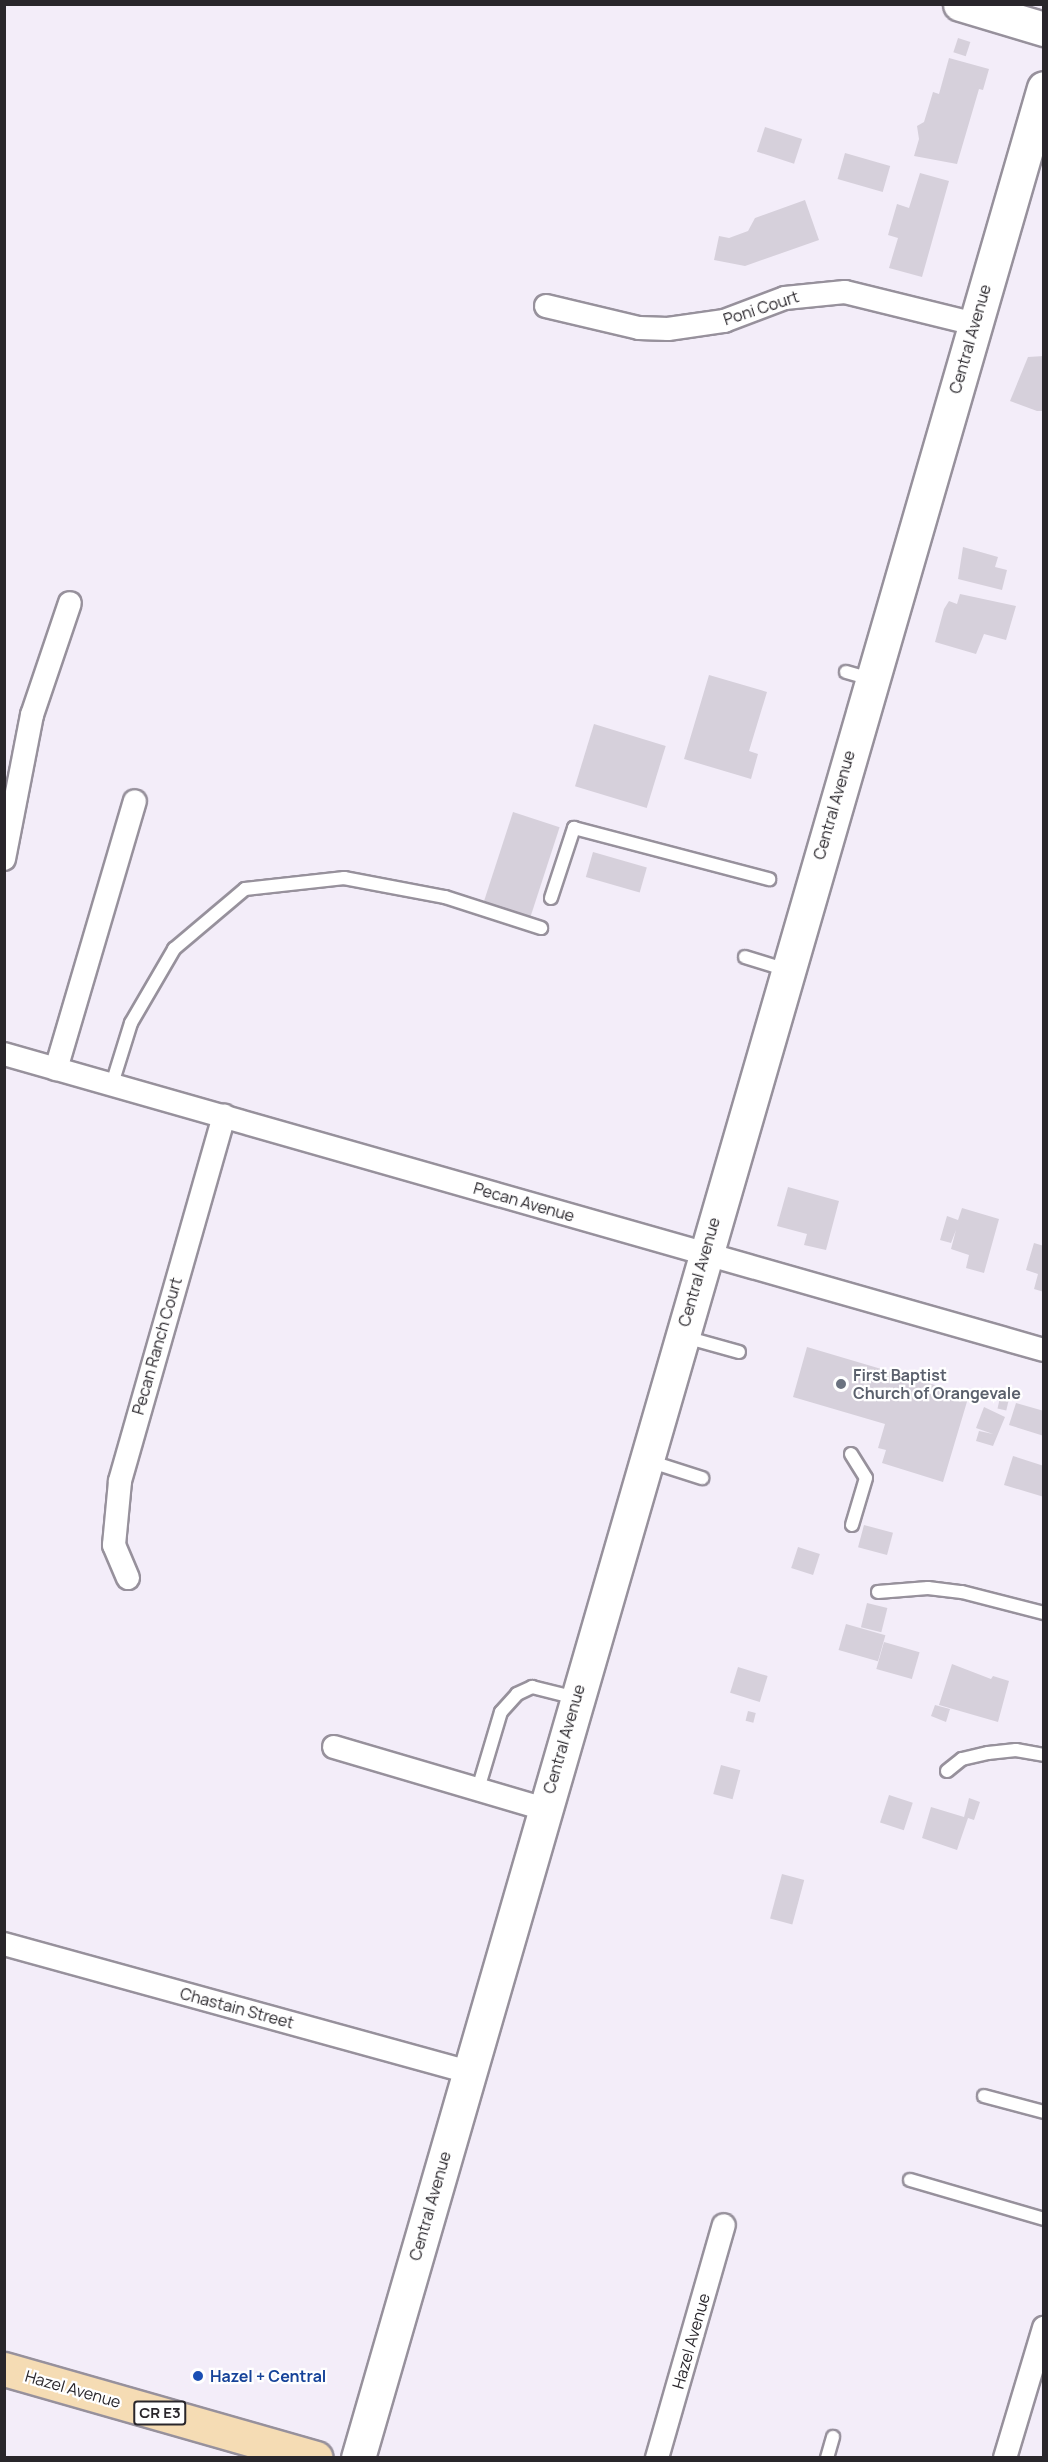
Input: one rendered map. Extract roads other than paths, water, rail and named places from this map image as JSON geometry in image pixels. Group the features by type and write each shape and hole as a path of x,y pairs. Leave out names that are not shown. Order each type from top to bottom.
{"main road":[{"name":"Hazel Avenue","path":"4,2369 316,2457"}],"street":[{"path":"960,4 1044,29"},
{"name":"Central Avenue","path":"358,2457 787,970 858,676 975,324 1044,88"},
{"name":"Poni Court","path":"546,306 639,328 668,329 724,321 785,298 845,292 885,299 975,324"},
{"path":"4,859 32,715 70,603"},
{"path":"56,1069 135,801"},
{"name":"Pecan Avenue","path":"4,1054 1044,1350"},
{"name":"Pecan Ranch Court","path":"128,1578 114,1545 120,1481 224,1115"},
{"path":"334,1747 544,1809"},
{"name":"Chastain Street","path":"4,1944 469,2072"},
{"name":"Hazel Avenue","path":"657,2457 724,2225"},
{"path":"1005,2457 1044,2328"}],"lane":[{"path":"551,898 574,828 769,879"},
{"path":"112,1084 131,1023 174,949 245,890 344,878 444,897 541,928"},
{"path":"745,957 787,970"},
{"path":"680,1336 739,1352"},
{"path":"851,1454 866,1478 852,1525"},
{"path":"645,1460 702,1478"},
{"path":"878,1592 928,1588 962,1592 1044,1613"},
{"path":"478,1789 501,1712 517,1694 532,1687 576,1698"},
{"path":"947,1771 962,1759 988,1753 1016,1750 1044,1755"},
{"path":"984,2096 1044,2112"},
{"path":"910,2180 1044,2219"},
{"path":"827,2457 833,2437"}],"place":[{"name":"First Baptist Church of Orangevale","path":"841,1384"},
{"name":"Hazel + Central","path":"198,2376"}]}
